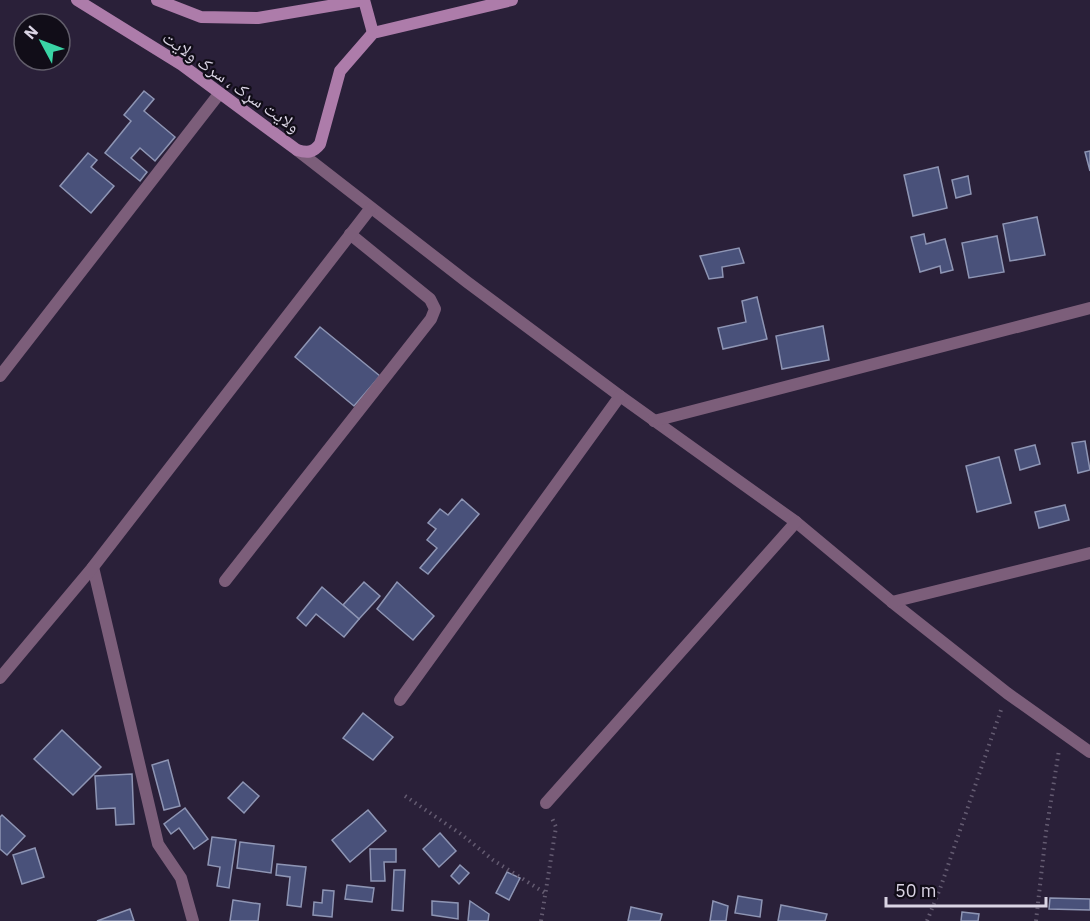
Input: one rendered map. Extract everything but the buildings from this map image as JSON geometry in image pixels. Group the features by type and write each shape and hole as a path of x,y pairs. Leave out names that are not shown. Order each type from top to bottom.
{"main road":[{"name":"ولایت سړک ، سرک ولایت","path":"77,0 182,65 297,150 307,153 315,150 320,144 340,71 373,33"},
{"name":"ولایت سړک ، سرک ولایت","path":"157,0 201,17 258,18 364,0"},
{"path":"364,0 373,33 512,0"}],"street":[{"path":"0,376 219,94"},
{"path":"297,150 370,209 620,396 796,522 1007,693 1090,752"},
{"path":"0,678 93,567 370,209"},
{"path":"225,581 431,320 435,309 430,299 350,234"},
{"path":"654,421 1090,308"},
{"path":"400,700 620,396"},
{"path":"546,803 796,522"},
{"path":"892,602 1090,554"},
{"path":"93,567 158,844 181,878 193,921"}],"path":[{"path":"927,921 1007,693"},
{"path":"1036,921 1062,732"},
{"path":"405,796 461,834 493,860 545,893"},
{"path":"541,921 556,827 546,803"}]}
